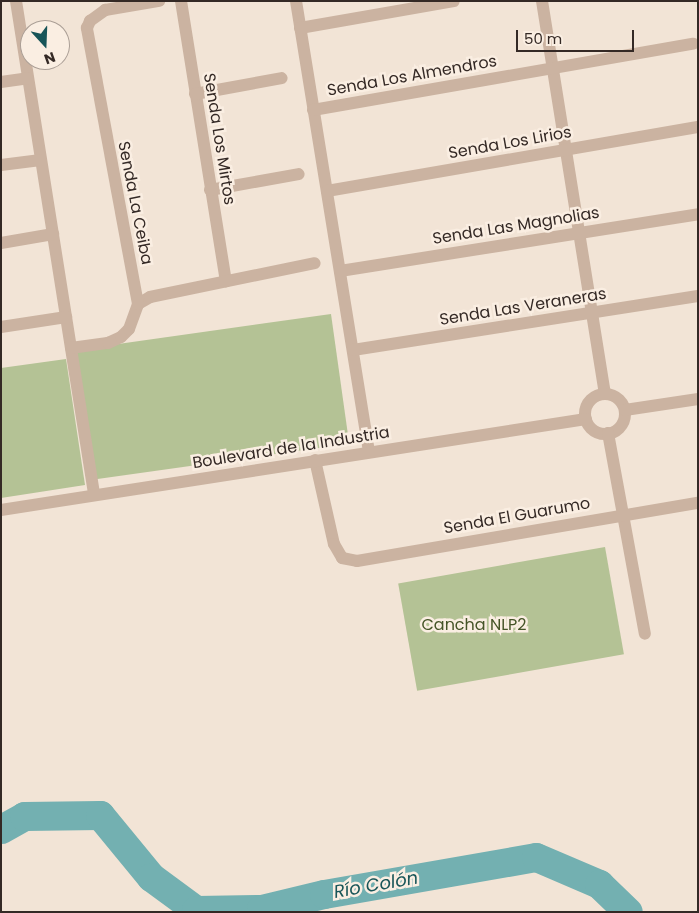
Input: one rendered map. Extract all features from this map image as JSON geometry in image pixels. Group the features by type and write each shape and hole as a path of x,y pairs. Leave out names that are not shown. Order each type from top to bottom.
{"street":[{"path":"16,1 94,494"},
{"name":"Senda La Ceiba","path":"138,304 87,36 90,21 105,10 159,1"},
{"name":"Senda Los Mirtos","path":"181,1 226,281"},
{"path":"296,1 369,452"},
{"path":"300,28 454,1"},
{"path":"542,1 605,394"},
{"name":"Senda Los Almendros","path":"313,110 693,44"},
{"path":"1,82 28,78"},
{"path":"195,94 282,78"},
{"name":"Senda Los Lirios","path":"327,191 698,128"},
{"path":"1,165 42,160"},
{"path":"210,190 299,174"},
{"name":"Senda Las Magnolias","path":"340,271 698,214"},
{"path":"1,243 53,234"},
{"path":"71,348 108,343 121,337 129,329 138,304 150,297 315,263"},
{"name":"Senda Las Veraneras","path":"353,350 698,296"},
{"path":"1,327 66,317"},
{"path":"605,394 616,397 625,410 621,425 608,433 597,432 586,419 589,402 605,394"},
{"path":"625,410 698,399"},
{"name":"Boulevard de la Industria","path":"1,510 94,494 586,419"},
{"path":"608,433 645,634"},
{"name":"Senda El Guarumo","path":"315,460 334,544 342,558 357,561 623,514 698,503"}],"green space":[{"path":"331,314 349,444 87,481 69,351"},
{"path":"66,359 85,485 1,498 1,368"},
{"name":"Cancha NLP2","path":"605,547 624,654 417,691 398,583"}],"waterway":[{"name":"Río Colón","path":"1,829 24,816 100,815 151,877 196,910 261,909 324,894 536,857 599,884 628,912"}]}
